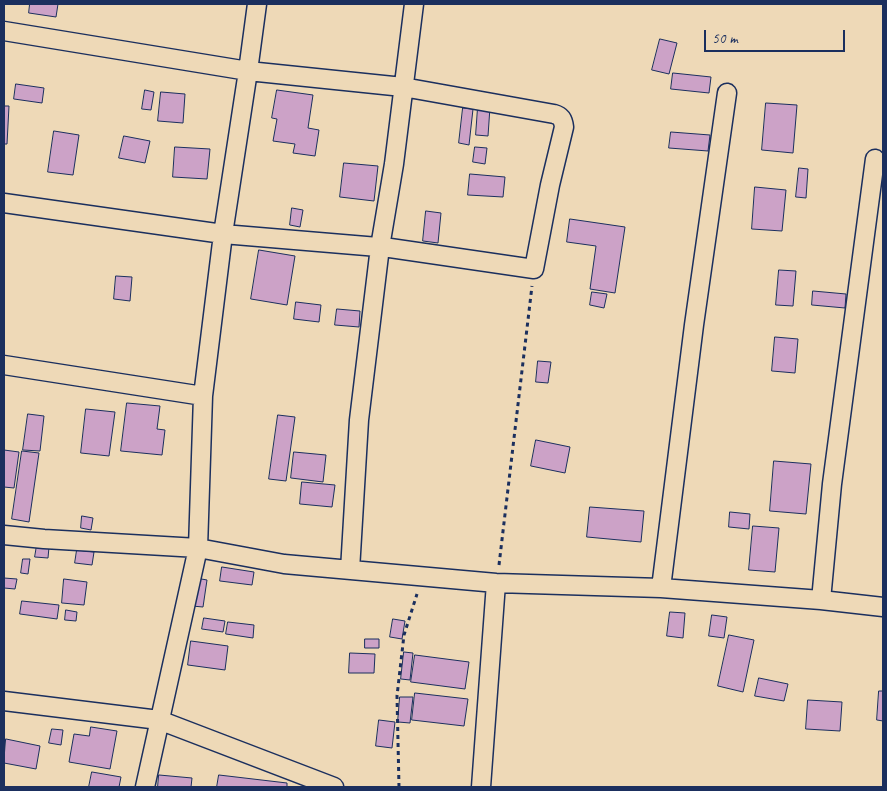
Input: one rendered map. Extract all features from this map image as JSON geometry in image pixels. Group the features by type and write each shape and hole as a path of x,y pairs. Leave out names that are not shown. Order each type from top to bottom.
{"street":[{"path":"145,787 198,548 203,396 223,234 257,4"},
{"path":"350,570 359,420 380,247 394,164 414,4"},
{"path":"4,31 248,70 403,87 554,114 563,119 564,127 550,185 534,269 380,247 223,234 4,203"},
{"path":"661,588 694,326 727,93"},
{"path":"821,600 832,484 875,159"},
{"path":"4,365 203,396"},
{"path":"4,535 198,548 284,564 422,577 496,583 661,588 821,600 883,607"},
{"path":"481,787 496,583"},
{"path":"4,701 159,720 334,787"}],"path":[{"path":"496,583 534,269"},
{"path":"399,787 397,696 404,635 422,577"}],"building":[{"path":"30,4 58,4 56,17 29,13"},
{"path":"660,39 677,43 669,74 652,70"},
{"path":"673,73 711,77 709,93 671,89"},
{"path":"16,84 44,88 42,103 14,99"},
{"path":"145,90 154,92 151,110 142,109"},
{"path":"277,90 313,95 308,128 319,130 315,156 293,153 295,144 273,141 277,119 272,118"},
{"path":"161,92 185,94 183,123 158,121"},
{"path":"766,103 797,105 793,153 762,150"},
{"path":"4,106 9,106 7,144 4,144"},
{"path":"478,107 490,107 488,136 476,135"},
{"path":"463,108 473,109 469,145 459,143"},
{"path":"54,131 79,135 73,175 48,172"},
{"path":"671,132 710,135 708,151 669,148"},
{"path":"124,136 150,141 145,163 119,158"},
{"path":"175,147 210,149 207,179 173,177"},
{"path":"475,147 487,148 485,164 473,162"},
{"path":"344,163 378,166 374,201 340,197"},
{"path":"799,168 808,169 806,198 796,197"},
{"path":"470,174 505,177 503,197 468,195"},
{"path":"755,187 786,190 782,231 752,229"},
{"path":"292,208 303,210 300,227 290,225"},
{"path":"426,211 441,213 438,243 423,241"},
{"path":"570,219 625,227 615,293 590,289 596,246 567,242"},
{"path":"259,250 295,256 287,305 251,299"},
{"path":"779,270 796,271 793,306 776,305"},
{"path":"116,276 132,277 130,301 114,299"},
{"path":"813,291 846,294 845,308 812,305"},
{"path":"592,292 607,294 604,308 590,305"},
{"path":"296,302 321,305 319,322 294,319"},
{"path":"337,309 360,311 359,327 335,325"},
{"path":"775,337 798,339 795,373 772,371"},
{"path":"538,361 551,362 548,383 536,382"},
{"path":"127,403 160,406 157,429 165,430 162,455 121,451"},
{"path":"86,409 115,412 109,456 81,453"},
{"path":"28,414 44,416 40,451 23,450"},
{"path":"278,415 295,417 286,481 269,479"},
{"path":"536,440 570,447 565,473 531,466"},
{"path":"4,450 19,452 14,488 4,487"},
{"path":"22,451 39,453 29,522 12,519"},
{"path":"294,452 326,455 323,482 291,478"},
{"path":"774,461 811,464 806,514 770,511"},
{"path":"302,482 335,485 332,507 300,504"},
{"path":"590,507 644,511 641,542 587,537"},
{"path":"730,512 750,514 749,529 729,527"},
{"path":"82,516 93,518 91,530 81,528"},
{"path":"753,526 779,528 775,572 749,570"},
{"path":"37,545 49,547 48,558 35,557"},
{"path":"77,550 94,552 92,565 75,563"},
{"path":"23,559 30,559 28,574 21,573"},
{"path":"222,567 254,572 252,585 220,581"},
{"path":"4,578 17,579 15,589 4,588"},
{"path":"196,578 207,580 203,607 192,606"},
{"path":"64,579 87,582 84,605 62,603"},
{"path":"22,601 59,605 57,619 20,614"},
{"path":"66,610 77,612 76,621 65,620"},
{"path":"670,612 685,613 683,638 667,636"},
{"path":"712,615 727,617 724,638 709,636"},
{"path":"204,618 225,621 223,632 202,629"},
{"path":"393,619 405,621 402,639 390,637"},
{"path":"228,622 254,625 253,638 226,634"},
{"path":"729,635 754,640 743,692 718,686"},
{"path":"365,639 379,639 379,648 365,648"},
{"path":"191,641 228,646 225,670 188,665"},
{"path":"404,652 413,653 410,680 401,679"},
{"path":"350,653 375,654 374,673 349,673"},
{"path":"415,655 469,662 465,689 411,682"},
{"path":"759,678 788,684 784,701 755,696"},
{"path":"879,691 883,691 883,721 877,720"},
{"path":"415,693 468,699 464,726 412,720"},
{"path":"400,697 413,697 410,723 398,722"},
{"path":"808,700 842,702 840,731 806,729"},
{"path":"379,720 395,722 392,748 376,746"},
{"path":"91,727 117,731 110,769 69,762 74,734 89,736"},
{"path":"52,729 63,730 61,745 49,743"},
{"path":"6,739 40,746 36,769 4,763"},
{"path":"92,772 121,777 119,787 89,787"},
{"path":"159,775 192,778 191,787 158,787"},
{"path":"219,775 287,783 287,787 217,787"}]}
